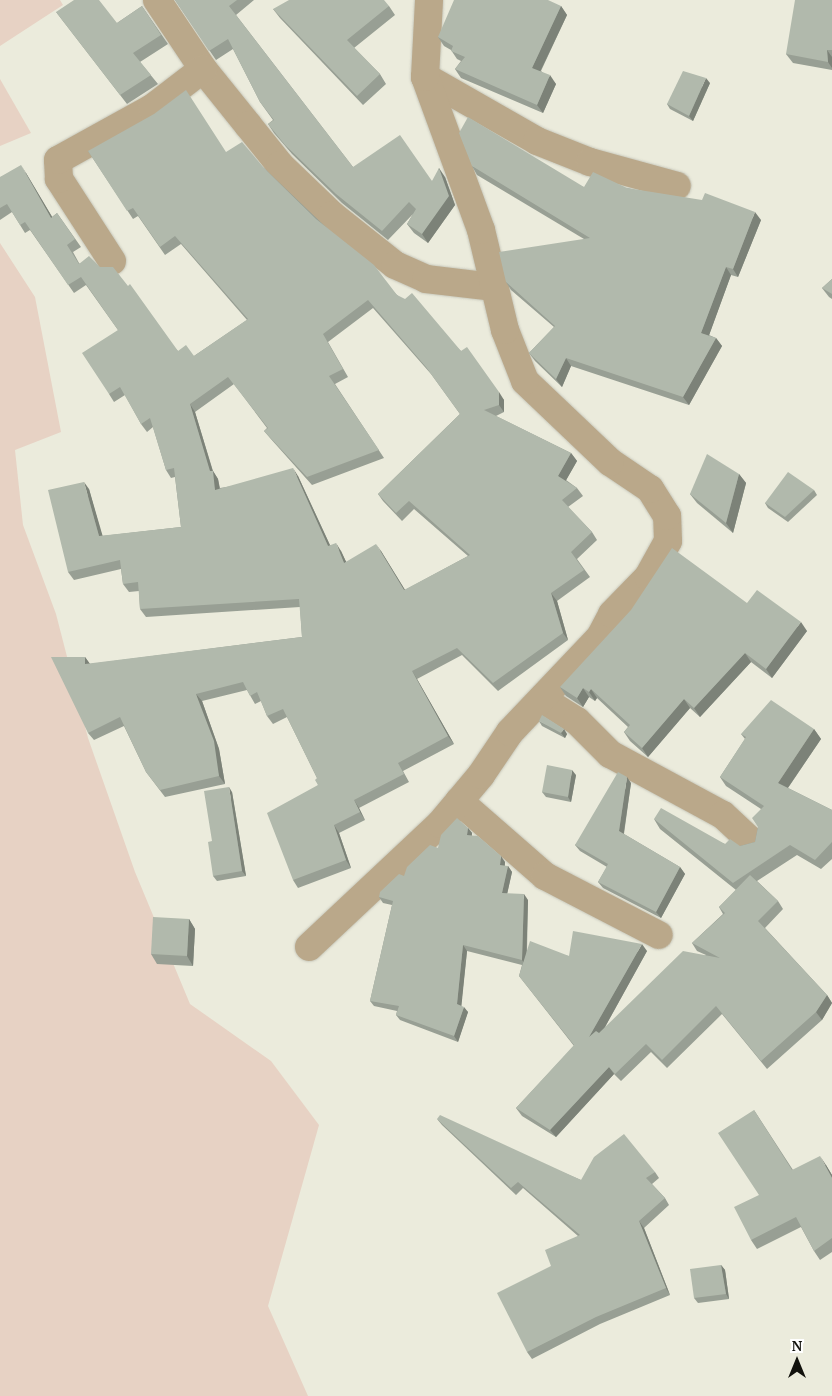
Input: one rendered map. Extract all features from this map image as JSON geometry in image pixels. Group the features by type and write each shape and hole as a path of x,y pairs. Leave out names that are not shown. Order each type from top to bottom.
{"street":[{"path":"157,0 203,69 280,165 332,215 395,265 426,279 493,287"},
{"path":"309,947 427,837 459,801 510,732 600,637 612,614 648,577 668,541 667,516 650,489 610,462 525,382 505,330 493,287 481,230 425,77 429,0"},
{"path":"112,262 59,179 58,160 152,108 203,69"},
{"path":"425,77 537,142 590,162 677,186"},
{"path":"542,699 577,721 610,754 723,815 750,840"},
{"path":"459,801 545,876 659,935"}],"shaded area":[{"path":"0,0 60,0 63,5 0,46"},
{"path":"0,79 31,133 0,146"},
{"path":"0,243 35,297 61,432 15,450 23,525 56,614 88,738 135,872 190,1004 271,1061 319,1125 268,1306 308,1396 0,1396"}],"building":[{"path":"74,0 99,0 117,23 142,6 161,35 133,53 151,75 120,95 56,12"},
{"path":"175,0 237,0 229,6 353,167 400,135 432,181 439,168 449,196 422,234 407,224 416,209 409,202 382,231 336,194 285,145 268,124 274,120 260,102 228,39 209,51"},
{"path":"289,0 384,0 389,6 347,40 380,74 357,96 273,9"},
{"path":"454,0 548,0 561,6 532,68 550,75 537,105 455,69 465,57 451,51 453,46 438,37"},
{"path":"795,0 832,0 832,50 827,50 828,62 786,54"},
{"path":"683,71 706,78 689,116 667,104"},
{"path":"186,90 226,152 242,142 264,168 316,219 374,265 397,295 405,299 412,293 461,351 467,347 499,392 499,405 484,410 571,453 558,476 577,488 562,500 592,532 571,552 584,570 551,593 563,633 493,683 457,648 412,671 448,736 398,763 404,774 354,800 360,812 334,825 346,860 293,880 267,813 318,785 315,780 317,778 283,709 267,716 257,692 250,696 243,682 196,694 214,741 219,776 160,790 146,772 120,717 88,733 51,657 85,657 85,664 302,637 299,599 140,609 138,582 123,584 120,560 68,572 48,490 84,482 99,536 181,527 174,468 166,470 150,418 141,424 120,387 109,394 82,353 118,330 81,277 68,285 25,222 20,225 7,204 0,208 0,177 21,165 51,218 57,213 75,239 67,245 79,264 89,256 100,267 113,267 128,286 130,284 178,351 186,345 194,356 248,319 175,236 160,247 133,208 127,211 88,151 154,114","holes":["368,300 426,367 460,414 378,494 396,513 409,501 470,555 404,590 376,544 344,563 336,543 328,546 293,468 215,490 213,471 210,471 190,404 228,377 268,428 264,431 307,477 379,450 329,376 343,369 323,334"]},
{"path":"468,117 584,187 593,172 627,188 702,200 705,193 755,212 733,269 726,267 701,333 716,338 683,397 566,358 556,379 529,353 555,326 506,282 499,252 590,238 472,166 459,133"},
{"path":"832,279 832,294 822,288"},
{"path":"707,454 739,474 726,523 690,494"},
{"path":"788,472 814,490 785,517 765,503"},
{"path":"672,548 747,603 757,590 801,622 766,669 745,653 694,708 684,699 642,748 624,732 630,725 591,689 589,692 583,688 577,698 560,687 631,610"},
{"path":"771,700 814,729 778,783 832,810 832,842 815,860 790,845 733,883 654,819 661,808 725,844 730,839 740,846 755,842 758,827 752,818 764,806 720,777 746,737 741,734"},
{"path":"542,715 564,729 561,733 539,721"},
{"path":"547,765 572,770 568,797 542,792"},
{"path":"618,772 627,777 619,831 680,867 656,912 598,882 608,864 575,845"},
{"path":"229,787 242,871 213,876 208,842 212,841 204,791"},
{"path":"457,818 468,828 467,835 478,836 501,856 500,865 508,866 502,893 524,894 522,960 463,945 457,1004 464,1007 454,1036 396,1015 399,1006 370,1001 393,901 379,897 380,892 399,874 404,876 407,867 430,845 438,848 441,835"},
{"path":"750,875 778,901 758,921 827,995 816,1012 761,1061 716,1006 662,1060 646,1044 615,1074 609,1067 550,1130 516,1108 574,1045 519,976 530,941 569,956 573,931 642,944 589,1037 596,1031 599,1033 683,951 720,958 692,943 725,913 719,907"},
{"path":"153,917 189,919 187,956 151,954"},
{"path":"754,1110 792,1170 820,1156 832,1178 832,1238 814,1251 796,1217 751,1240 734,1207 759,1195 718,1133"},
{"path":"440,1115 581,1180 594,1157 624,1134 655,1172 646,1178 665,1198 639,1221 666,1288 596,1317 527,1352 497,1293 551,1266 545,1250 580,1235 518,1182 511,1188 437,1119"},
{"path":"721,1265 726,1294 694,1298 690,1269"}]}
